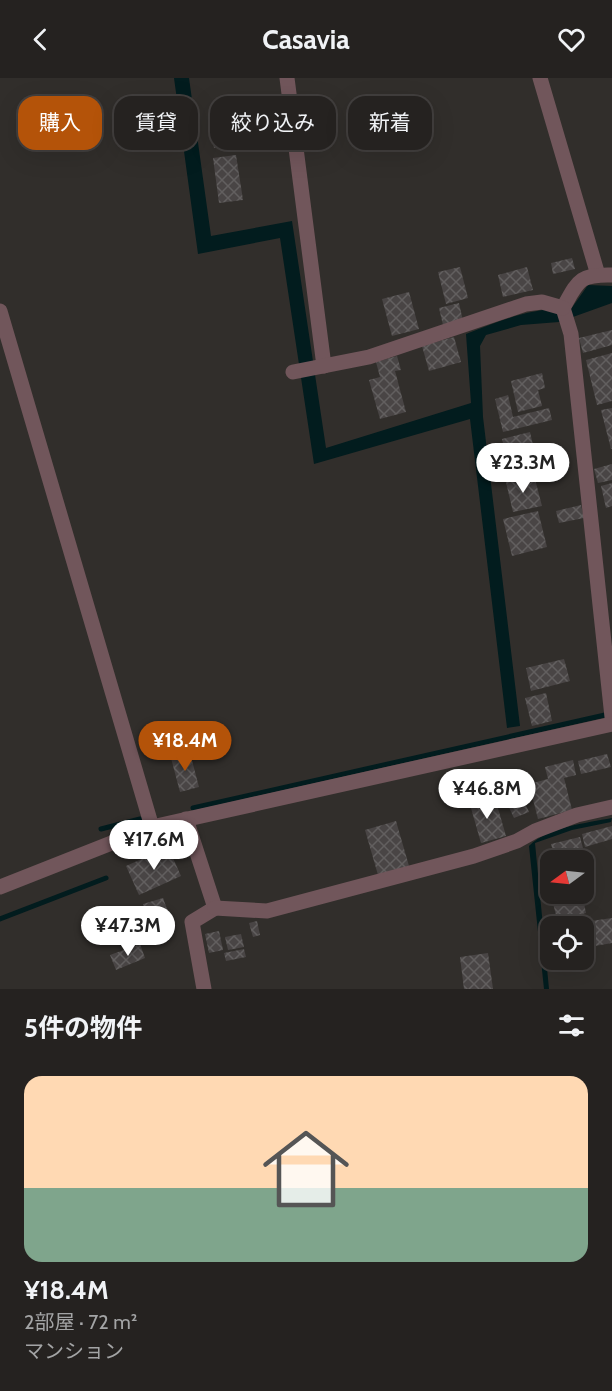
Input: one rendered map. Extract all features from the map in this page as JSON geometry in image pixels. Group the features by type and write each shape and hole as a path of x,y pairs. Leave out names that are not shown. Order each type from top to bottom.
{"street":[{"path":"287,78 324,366"},
{"path":"540,78 605,275 586,276 579,281 563,308 571,334 612,717"},
{"path":"293,372 369,357 526,304 542,302 563,308"},
{"path":"0,311 152,827"},
{"path":"0,887 152,827 612,724"},
{"path":"204,989 192,922 215,908 267,911 474,856 518,841 535,831 577,816 612,807"},
{"path":"186,819 215,908"}],"water":[{"path":"174,78 189,78 192,96 176,96"},
{"path":"198,143 211,236 292,221 326,448 471,403 466,334 530,312 571,309 588,285 612,286 612,303 559,322 521,325 486,335 480,346 483,417 520,726 507,728 470,419 314,464 280,238 198,254 184,150 198,150"},
{"path":"612,818 611,822 572,830 535,843 542,916 540,916 540,951 529,846 546,834 579,824"},
{"path":"542,970 547,970 549,989 544,989"}],"building":[{"path":"236,155 243,200 219,203 213,158"},
{"path":"572,258 575,269 553,274 551,263"},
{"path":"460,267 468,298 446,304 438,272"},
{"path":"527,267 533,290 503,297 498,275"},
{"path":"409,292 419,329 392,336 382,299"},
{"path":"459,303 463,321 443,325 439,308"},
{"path":"612,330 612,345 583,353 579,338"},
{"path":"454,337 461,362 429,371 422,346"},
{"path":"612,353 612,401 597,405 586,360"},
{"path":"397,356 401,370 395,371 406,412 380,419 369,380 380,377 376,362"},
{"path":"542,373 545,388 538,390 542,406 518,412 511,381"},
{"path":"508,395 513,417 549,408 552,420 503,432 495,399"},
{"path":"612,408 612,449 611,449 601,410"},
{"path":"530,432 536,458 508,465 502,439"},
{"path":"567,455 570,467 531,477 528,464"},
{"path":"612,464 612,480 598,483 594,469"},
{"path":"515,475 517,483 535,479 542,506 513,512 505,478"},
{"path":"612,483 612,506 606,508 601,486"},
{"path":"581,505 584,518 559,523 556,511"},
{"path":"538,511 547,547 512,556 503,519"},
{"path":"564,659 570,681 531,691 526,668"},
{"path":"546,693 552,721 532,726 525,698"},
{"path":"190,753 199,787 180,792 171,758"},
{"path":"607,754 611,767 581,774 578,761"},
{"path":"573,760 576,775 564,778 572,810 538,819 529,784 548,779 545,767"},
{"path":"485,796 488,807 497,805 506,836 481,843 469,801"},
{"path":"522,796 529,812 514,818 507,803"},
{"path":"396,821 409,866 378,875 365,830"},
{"path":"612,826 612,839 585,847 582,834"},
{"path":"580,837 584,850 553,850 551,844"},
{"path":"168,847 181,876 139,895 126,866"},
{"path":"163,898 171,920 151,927 143,904"},
{"path":"553,904 584,904 586,913 556,916"},
{"path":"612,918 612,943 595,946 594,921"},
{"path":"257,921 260,935 253,937 249,923"},
{"path":"219,931 223,950 209,953 205,934"},
{"path":"241,934 244,947 228,950 225,937"},
{"path":"140,944 145,958 116,970 110,955"},
{"path":"244,949 246,957 226,961 224,953"},
{"path":"488,953 493,989 464,989 460,957"}],"waterway":[{"path":"193,808 605,715"},
{"path":"101,829 140,819"},
{"path":"0,919 106,878"}]}
